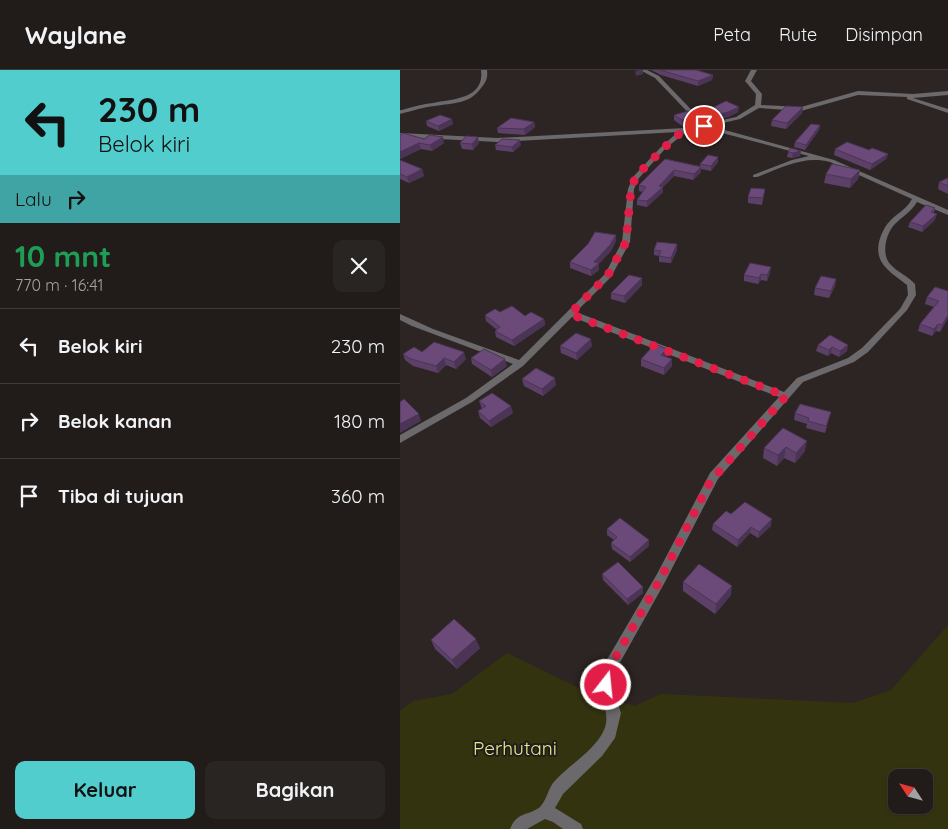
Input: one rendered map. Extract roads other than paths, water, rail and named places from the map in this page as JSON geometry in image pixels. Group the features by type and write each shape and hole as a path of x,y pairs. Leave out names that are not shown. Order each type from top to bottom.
{"street":[{"path":"400,112 429,105 464,101 479,90 486,77 484,70"},
{"path":"643,70 657,77 704,126 818,156 948,213"},
{"path":"754,70 748,81 759,94 758,106"},
{"path":"400,135 497,140 685,130 738,118 758,106 801,109 858,93 906,96 948,93"},
{"path":"906,96 948,111"},
{"path":"400,439 477,395 520,364 608,275 626,242 631,189 636,176 663,148 685,130"},
{"path":"755,176 794,161 818,156"},
{"path":"517,829 525,821 545,812 558,789 598,751 610,733 614,713 608,695 606,674 661,578 710,482 805,377 851,360 865,350 903,310 912,296 911,284 886,265 882,258 883,241 888,228 909,211 915,199"},
{"path":"570,314 786,396"},
{"path":"400,317 437,335 495,353 520,364"},
{"path":"545,812 557,816 576,829"}],"park label":[{"name":"Perhutani","path":"515,748"}]}
